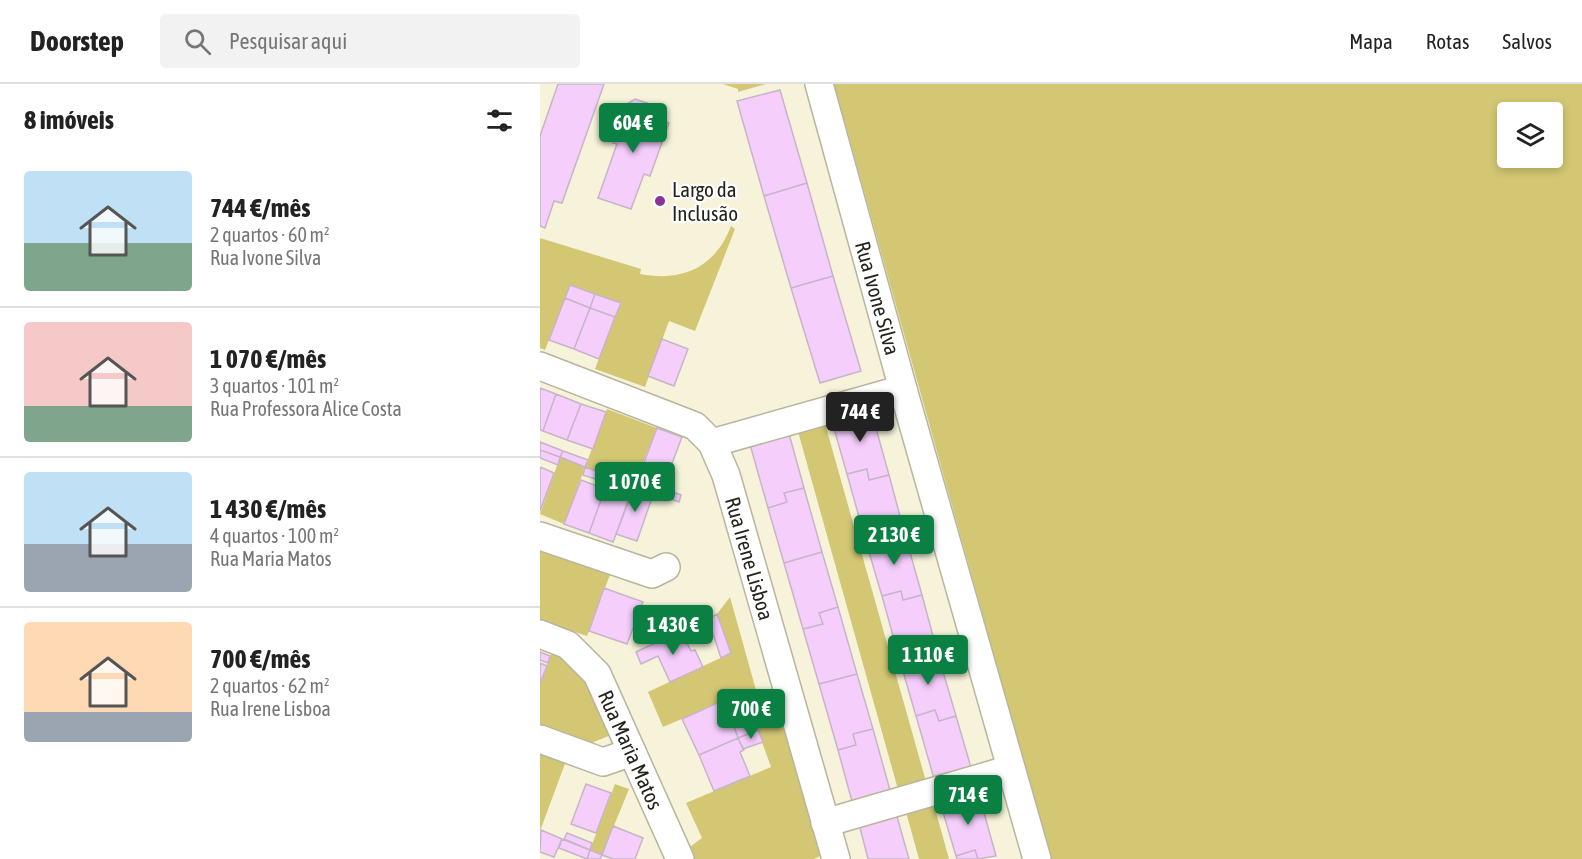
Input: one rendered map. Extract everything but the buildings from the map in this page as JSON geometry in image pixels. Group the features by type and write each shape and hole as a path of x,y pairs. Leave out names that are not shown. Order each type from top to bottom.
{"street":[{"name":"Rua Ivone Silva","path":"819,84 1037,859"},
{"name":"Rua Irene Lisboa","path":"540,366 695,426 712,443 726,475 836,859"},
{"path":"712,443 903,389"},
{"path":"540,536 652,574 666,567"},
{"name":"Rua Maria Matos","path":"540,634 568,645 597,674 680,859"},
{"path":"540,739 603,762 632,752"},
{"path":"825,823 1011,769"}],"shaded area":[{"path":"723,84 766,84 738,92 738,89"},
{"path":"834,84 1582,84 1582,859 1051,859"},
{"path":"731,226 735,229 695,331 669,321 645,387 595,369 620,303 570,286 545,350 540,348 540,238 641,269 640,274 670,276 695,269 706,262 716,252"},
{"path":"607,409 657,428 634,485 585,467"},
{"path":"824,420 927,785 899,793 797,428"},
{"path":"560,457 585,467 564,524 540,514"},
{"path":"540,545 611,572 587,636 540,620"},
{"path":"730,597 766,726 780,713 820,856 814,859 692,859 687,849 702,838 686,803 771,767 744,692 663,727 648,692 731,653 717,614"},
{"path":"552,652 564,658 582,676 611,735 586,745 540,727 540,683"},
{"path":"540,751 566,761 540,831"},
{"path":"615,784 629,789 602,855 590,850"},
{"path":"934,805 949,859 919,859 906,812"}],"place":[{"name":"Largo da Inclusão","path":"660,201"}]}
